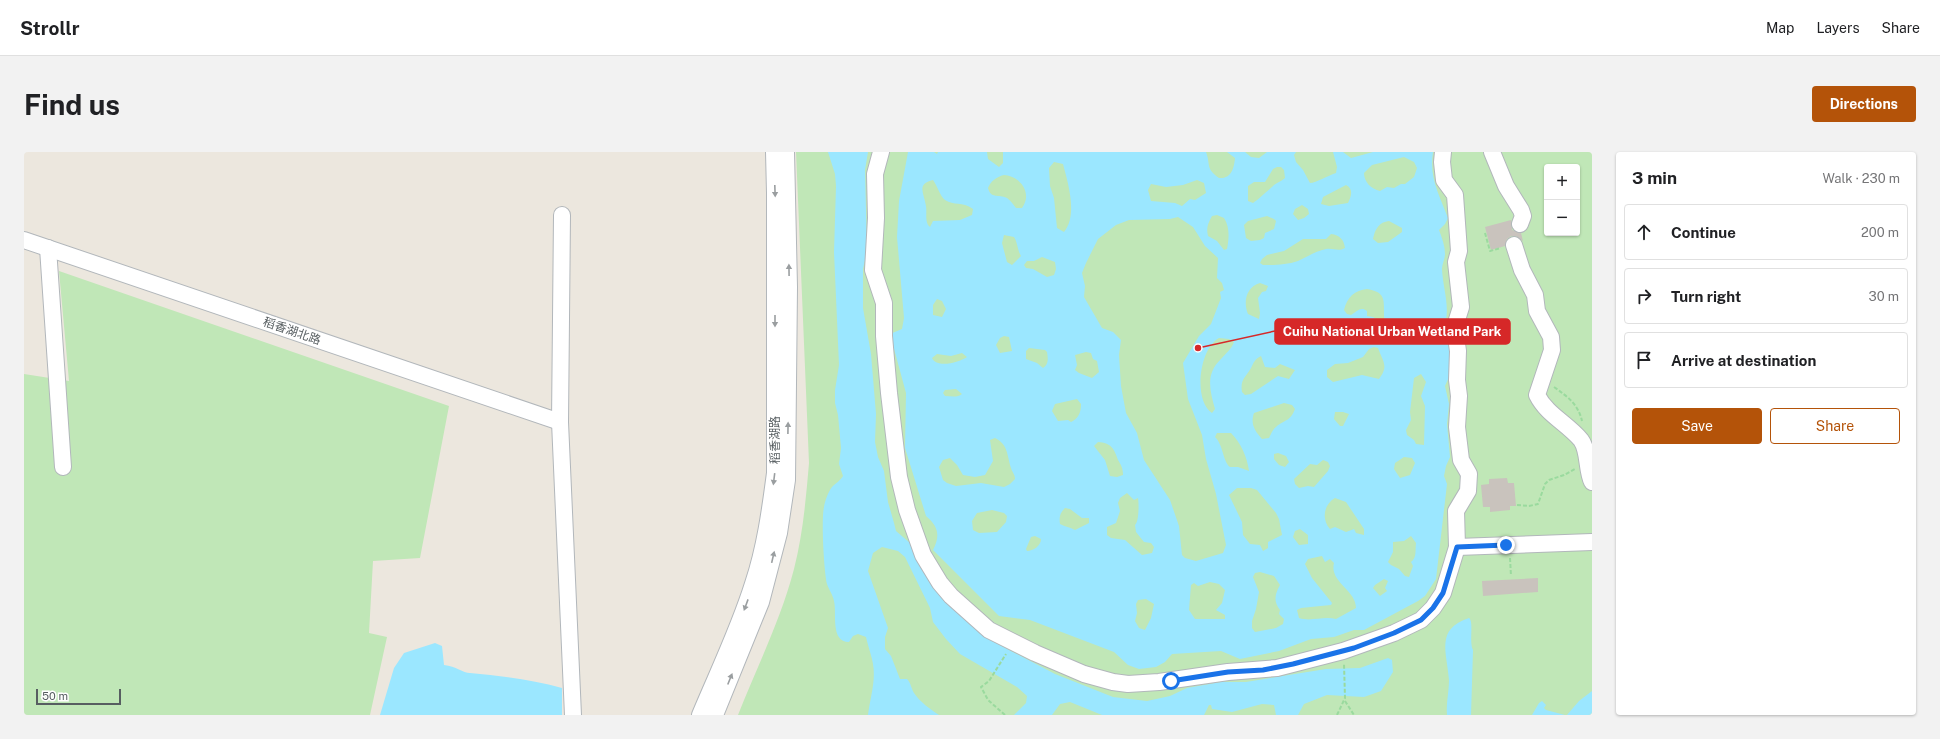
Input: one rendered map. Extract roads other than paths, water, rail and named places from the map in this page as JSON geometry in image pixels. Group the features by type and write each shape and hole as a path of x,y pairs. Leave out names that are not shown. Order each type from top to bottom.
{"street":[{"name":"稻香湖路","path":"700,715 742,617 764,546 771,504 775,473 774,152"},
{"name":"稻香湖路","path":"715,715 761,602 779,533 787,480 789,287 786,152"},
{"path":"881,152 875,174 874,186 876,218 874,270 884,303 884,336 898,477 907,510 923,554 932,571 951,596 990,630 1049,659 1084,674 1113,682 1128,684 1159,682 1228,672 1277,668 1361,646 1421,620 1433,608 1443,593 1457,547 1455,517 1459,506 1468,491 1469,474 1461,460 1457,427 1459,396 1457,380 1458,351 1456,323 1461,307 1456,262 1458,251 1455,195 1444,180 1442,162 1443,152"},
{"path":"1492,152 1506,186 1521,210 1523,216 1520,224"},
{"path":"562,215 560,422 574,715"},
{"name":"稻香湖北路","path":"24,240 560,422"},
{"path":"1514,245 1522,270 1535,295 1536,311 1551,337 1552,350 1537,395 1548,411 1570,429 1582,442 1585,447 1586,464 1592,482"},
{"path":"48,248 63,467"},
{"path":"1457,547 1592,542"}],"water":[{"path":"828,152 868,152 865,170 867,251 863,269 863,308 871,354 876,414 875,442 878,457 884,471 888,502 896,531 910,543 990,640 1055,674 1113,697 1147,701 1170,696 1187,688 1221,682 1246,682 1326,669 1360,668 1388,658 1392,660 1393,672 1381,691 1364,697 1327,695 1304,704 1298,715 1276,715 1274,705 1262,704 1232,712 1212,709 1211,705 1209,705 1204,715 1102,715 1070,702 1060,704 1052,715 1014,715 1026,703 1027,696 1017,687 960,654 933,622 930,608 905,557 898,551 882,547 873,553 868,571 888,628 885,637 885,649 891,656 900,679 907,679 914,693 919,699 939,715 868,715 874,670 866,637 858,634 853,636 849,642 843,641 839,637 836,626 834,601 827,584 824,558 824,505 832,487 843,476 839,464 841,448 838,415 835,403 835,390 839,365 834,252 836,186 835,174"},
{"path":"908,152 934,152 937,154 938,152 987,152 988,159 999,167 1003,163 1003,152 1206,152 1210,169 1219,178 1223,178 1229,175 1234,166 1235,158 1227,152 1245,152 1251,157 1259,158 1267,152 1296,152 1294,155 1296,162 1303,170 1310,183 1316,182 1336,173 1337,167 1333,152 1343,152 1351,158 1373,152 1433,152 1432,170 1438,193 1448,218 1439,230 1445,251 1442,265 1447,306 1444,328 1452,350 1449,377 1445,386 1449,404 1447,424 1450,457 1444,476 1447,484 1436,579 1425,596 1364,630 1354,630 1334,637 1311,639 1279,651 1240,659 1221,651 1172,654 1165,662 1156,667 1139,669 1128,665 1114,652 1030,620 999,616 933,550 937,540 936,528 926,516 905,448 906,393 890,334 902,329 904,318 897,237 899,201","holes":["1404,157 1414,162 1417,168 1414,177 1405,184 1401,184 1394,188 1387,187 1380,191 1371,187 1367,182 1364,173 1372,165","1054,162 1063,164 1071,199 1070,217 1064,232 1057,228 1054,198 1050,186 1049,168","1277,167 1281,167 1284,170 1285,178 1275,184 1253,203 1248,201 1248,186 1254,182 1265,182 1273,169","1004,175 1015,178 1020,182 1023,186 1026,197 1022,208 1016,208 1007,198 991,194 988,188 994,180","933,180 945,200 952,203 962,204 973,209 972,215 960,220 933,221 930,227 927,220 926,206 922,190 924,184","1197,180 1204,183 1206,193 1195,200 1190,199 1182,206 1175,203 1151,201 1148,190 1151,184 1166,187 1183,185","1346,185 1351,191 1351,196 1348,203 1329,206 1321,204 1323,197","1302,205 1308,209 1309,214 1298,220 1293,214 1295,209","1217,215 1224,218 1229,237 1227,249 1224,250 1217,241 1208,236 1208,226 1212,216","1267,216 1274,219 1276,221 1274,229 1265,233 1264,238 1251,241 1246,238 1244,225 1248,221","1178,217 1193,227 1205,246 1218,258 1217,278 1222,283 1224,290 1220,292 1221,298 1211,324 1199,336 1183,363 1188,399 1202,435 1206,459 1216,494 1226,545 1223,553 1196,561 1185,558 1182,555 1179,526 1170,500 1144,460 1137,433 1126,413 1121,386 1119,355 1121,340 1113,332 1102,328 1084,297 1085,286 1082,273 1098,239 1116,225 1129,220 1170,219","1389,221 1402,228 1402,232 1388,242 1378,243 1373,239 1376,229 1380,224","1331,234 1337,235 1341,238 1345,248 1340,250 1322,250 1298,261 1285,264 1263,265 1260,263 1267,255 1284,251 1303,239 1326,239","1004,235 1014,237 1021,256 1012,265 1007,262 1002,243","1042,257 1055,262 1056,269 1054,275 1047,277 1033,269 1026,268 1024,265 1027,261 1034,261","1260,283 1268,286 1266,291 1262,292 1258,298 1260,313 1259,319 1248,314 1246,305 1249,291 1255,285","1367,289 1373,290 1380,294 1384,304 1383,323 1373,317 1367,316 1367,311 1363,309 1351,315 1347,314 1344,310 1345,305 1352,295","937,299 942,301 946,309 942,317 933,315 933,305","1004,336 1009,337 1012,351 1000,353 996,345 1000,338","1219,338 1229,339 1234,342 1216,365 1211,377 1210,389 1215,409 1212,413 1206,406 1202,397 1201,386 1203,363 1212,344","1374,347 1378,348 1384,364 1384,371 1379,379 1362,375 1333,382 1327,377 1327,370 1335,364 1348,363 1363,357 1369,349","1029,348 1045,350 1047,352 1048,359 1043,368 1037,363 1026,359 1026,351","1086,352 1091,353 1093,359 1097,361 1099,372 1092,378 1075,370 1077,365 1075,355","962,353 967,357 949,364 939,363 932,358 937,354 951,356","1261,356 1265,367 1275,368 1280,364 1295,370 1289,379 1278,376 1251,394 1245,395 1242,392 1242,382 1254,362","1421,374 1426,382 1421,396 1425,406 1424,445 1416,444 1414,440 1407,435 1406,430 1411,420 1410,412 1414,378","956,389 962,394 956,396 945,396 943,393 945,390","1077,399 1081,404 1080,412 1078,417 1071,422 1068,420 1058,421 1052,411 1055,404","1284,403 1292,405 1295,409 1289,418 1275,428 1269,438 1262,439 1254,427 1254,413","1335,412 1349,414 1343,426 1340,426 1334,419","1217,433 1231,433 1238,441 1243,450 1249,471 1238,467 1230,467 1226,461 1220,444 1215,437","995,438 1005,447 1015,479 1004,487 981,483 956,486 943,480 939,467 943,460 950,458 957,465 963,475 975,477 985,475 993,461 990,440","1098,442 1109,445 1115,452 1122,467 1123,473 1123,475 1117,477 1110,476 1105,460 1094,446","1278,453 1286,456 1289,462 1285,467 1279,465 1274,459 1274,454","1404,457 1412,458 1415,463 1410,475 1400,478 1394,469 1395,463","1323,460 1328,462 1330,466 1328,471 1314,487 1308,486 1299,488 1295,484 1294,479 1310,464 1317,465","1237,488 1251,488 1257,490 1276,513 1279,519 1282,535 1268,542 1268,548 1263,551 1260,545 1250,544 1243,535 1242,522 1229,495","1127,493 1134,500 1138,498 1139,508 1135,525 1136,532 1144,542 1151,543 1154,547 1152,553 1142,555 1125,540 1111,538 1107,535 1107,527 1116,523 1120,511 1118,503 1120,498","1335,498 1346,502 1364,529 1364,535 1356,533 1354,529 1346,532 1335,527 1330,529 1325,521 1328,504","1065,508 1070,509 1082,518 1089,518 1089,523 1075,530 1060,524 1060,517","992,510 1004,513 1007,516 1006,522 997,532 979,533 973,530 972,521 977,513","1300,529 1308,535 1308,544 1299,545 1293,537 1295,531","1035,536 1041,539 1041,542 1032,550 1027,551 1026,549 1031,537","1411,536 1416,543 1415,556 1411,562 1413,566 1409,577 1405,576 1399,569 1388,562 1393,552 1393,542 1404,541","1322,556 1325,562 1330,559 1334,563 1335,576 1352,596 1356,608 1336,619 1299,618 1297,610 1301,608 1331,605 1332,603 1312,578 1305,564 1308,559","1260,572 1274,576 1280,585 1276,594 1276,604 1280,610 1279,614 1284,619 1283,624 1276,628 1255,632 1252,628 1252,621 1259,592 1253,577 1255,573","1384,579 1388,581 1385,588 1387,591 1380,596 1373,588","1210,582 1219,584 1225,590 1222,603 1216,610 1225,615 1225,619 1195,619 1189,610 1191,585 1194,583 1198,586","1146,599 1154,604 1151,618 1145,630 1139,628 1135,621 1137,613 1136,604 1138,600"]},
{"path":"1469,618 1471,623 1471,642 1473,650 1471,715 1447,715 1449,680 1445,651 1447,635 1451,628"},
{"path":"435,643 442,646 444,665 467,673 494,675 562,688 562,715 380,715 394,668 404,653"},
{"path":"1592,691 1592,715 1567,715 1579,701"},
{"path":"1542,701 1546,705 1544,708 1546,710 1565,715 1532,715 1539,703"}],"place":[{"name":"Cuihu National Urban Wetland Park","path":"1198,348"}]}
